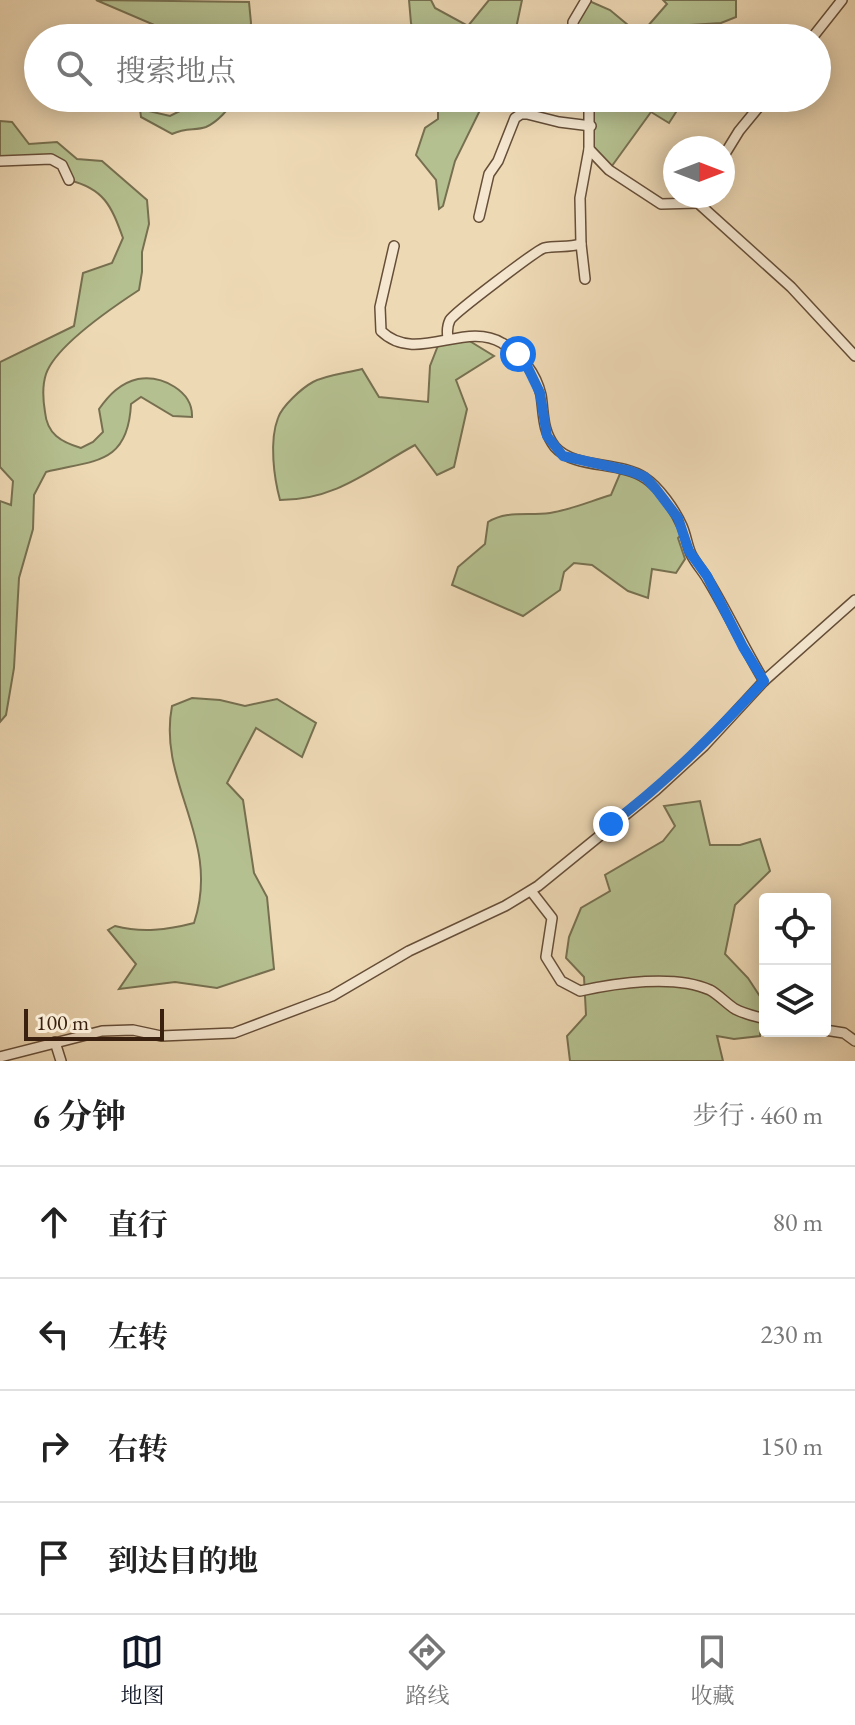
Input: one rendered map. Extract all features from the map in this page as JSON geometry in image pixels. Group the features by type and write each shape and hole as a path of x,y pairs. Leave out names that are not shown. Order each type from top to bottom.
{"street":[{"path":"573,24 586,0"},
{"path":"823,24 842,0"},
{"path":"585,279 580,198 589,149 590,112"},
{"path":"735,138 755,112"},
{"path":"479,217 489,174 498,161 515,118 527,114 591,126"},
{"path":"589,149 609,170 663,204"},
{"path":"0,161 51,159 62,165 69,180"},
{"path":"708,208 791,287 855,356"},
{"path":"448,338 450,319 541,249 581,244"},
{"path":"394,246 380,307 381,331 389,337 421,345 439,343 448,338 492,336 506,345 526,364 535,379 547,436 563,456 630,471 645,477 656,489 678,518 689,551 707,576 764,681"},
{"path":"0,1057 102,1031 133,1030 161,1036 234,1033 332,996 409,951 505,906 531,891 656,790 704,746 764,681 855,600"},
{"path":"531,891 552,918 546,957 561,981 580,991 645,981 681,984 710,990 736,1009 759,1017"},
{"path":"831,1031 844,1033 855,1041"},
{"path":"55,1042 61,1061"}],"green space":[{"path":"96,0 249,2 251,24 152,24"},
{"path":"409,0 431,0 435,8 464,24 411,24"},
{"path":"489,0 522,0 517,24 470,24"},
{"path":"587,0 610,10 627,24 577,24 581,7"},
{"path":"663,0 736,0 736,17 721,23 650,24 667,4"},
{"path":"140,112 170,116 178,112 224,112 210,125 172,134 141,117"},
{"path":"438,112 479,112 455,161 443,206 439,209 436,180 416,155 425,128 438,119"},
{"path":"589,112 651,112 609,170 589,149"},
{"path":"651,112 676,112 669,123"},
{"path":"0,121 12,122 29,144 57,142 77,159 102,161 147,200 149,224 142,252 139,290 73,339 46,374 44,403 46,420 52,431 61,440 81,448 93,442 103,432 99,409 107,399 126,383 147,378 166,382 182,392 191,408 192,417 173,416 141,397 131,404 123,439 115,449 93,461 46,472 34,495 33,529 19,578 14,668 6,715 0,722 0,501 11,505 13,481 0,467 0,362 74,326 83,273 112,263 123,238 105,200 91,188 69,180 57,161 0,161"},
{"path":"463,337 494,356 456,380 467,409 454,467 437,475 415,445 335,489 300,499 280,500 273,459 275,427 280,413 298,393 318,380 362,369 379,397 428,402 430,366 439,343"},
{"path":"622,469 645,477 684,532 678,538 685,559 676,573 652,569 648,598 628,591 592,565 574,563 564,572 560,590 523,616 452,585 458,567 485,544 488,522 510,515 558,512 611,495"},
{"path":"192,698 245,706 277,699 316,723 302,757 256,728 227,783 243,800 254,873 267,897 274,969 217,988 175,982 119,989 136,964 108,930 115,926 154,930 194,923 200,893 200,865 173,761 170,734 172,706"},
{"path":"700,801 710,845 740,845 760,839 770,871 735,905 725,954 759,995 759,1036 734,1039 717,1036 723,1061 570,1061 567,1036 586,1015 584,977 566,958 569,937 581,908 610,891 605,875 663,841 675,826 664,806"}],"route":[{"path":"518,354 535,379 540,393 547,436 563,456 645,477 678,518 689,551 707,576 764,681 704,746 656,790 611,824"}]}
